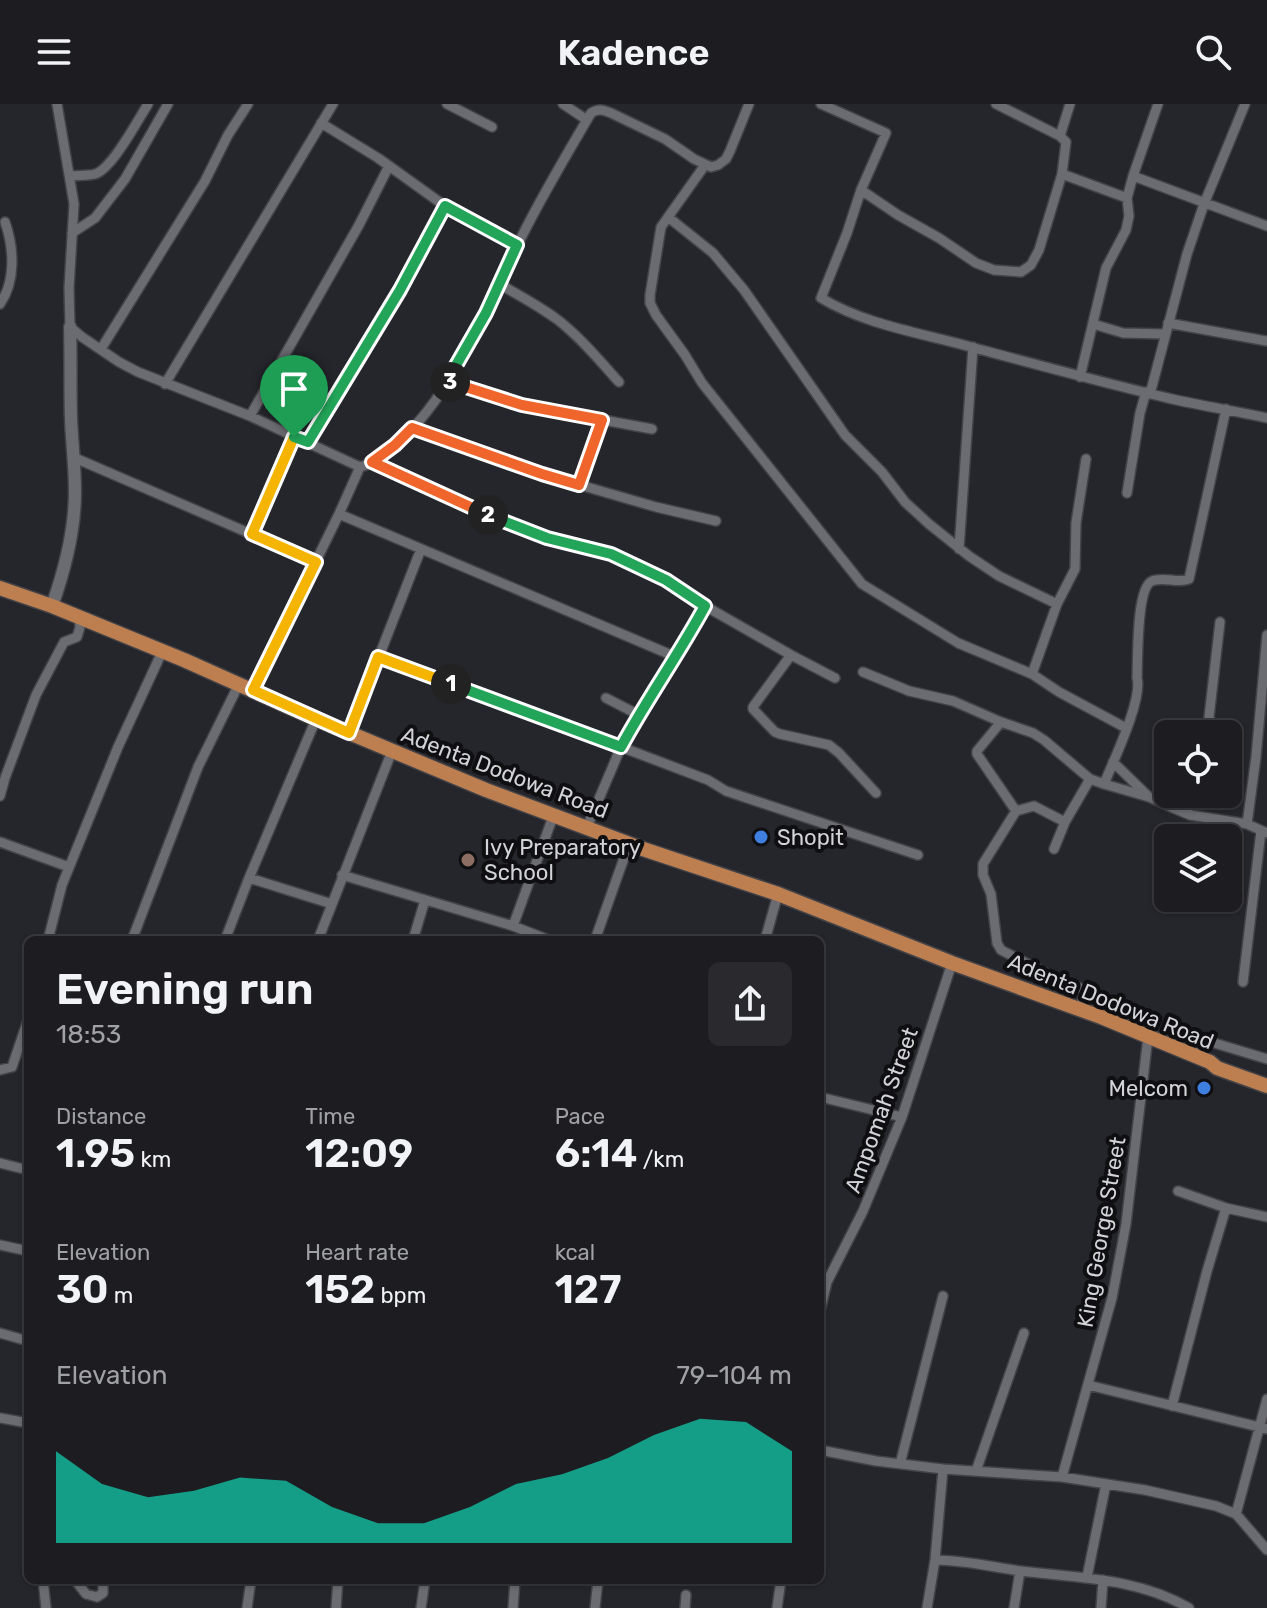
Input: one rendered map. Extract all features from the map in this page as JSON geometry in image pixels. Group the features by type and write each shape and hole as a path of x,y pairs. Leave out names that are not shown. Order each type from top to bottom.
{"main road":[{"name":"Adenta Dodowa Road","path":"0,588 79,617 486,790 629,844 778,894 952,963 1080,1009 1267,1086"}],"street":[{"path":"52,606 66,559 73,520 75,458 71,431 69,288 74,204 57,104"},
{"path":"70,176 95,174 104,169 148,104"},
{"path":"72,233 95,218 125,179 168,104"},
{"path":"101,349 205,181 248,104"},
{"path":"165,384 333,104"},
{"path":"447,104 492,127"},
{"path":"563,104 587,120"},
{"path":"253,690 360,467 395,445 412,428 447,381 464,354 549,183 591,113 596,110 611,113 665,139 711,167 726,159 749,104"},
{"path":"821,104 886,133 821,298 842,309 916,334 1080,377 1267,418"},
{"path":"861,190 976,263 994,270 1021,272 1031,265 1039,250 1062,174 1066,142 1060,136 996,104"},
{"path":"1060,136 1070,104"},
{"path":"1080,377 1106,268 1126,230 1129,216 1127,198 1158,104"},
{"path":"1127,493 1140,413 1187,254 1245,104"},
{"path":"321,123 445,206 517,245"},
{"path":"705,165 660,233 650,295 652,309 702,383 862,584 958,643 1032,674 1126,728"},
{"path":"250,416 389,166"},
{"path":"1062,174 1127,198"},
{"path":"1133,176 1267,226"},
{"path":"308,442 400,290 445,206"},
{"path":"668,217 713,253 744,290 845,435 882,472 905,502 959,549 999,576 1057,604"},
{"path":"0,304 10,280 12,259 11,240 5,222"},
{"path":"499,284 559,321 619,382"},
{"path":"1168,323 1267,341"},
{"path":"1093,324 1123,333 1165,334"},
{"path":"70,327 119,362 165,384 250,416 360,467"},
{"path":"959,549 973,347"},
{"path":"447,381 522,405 652,429"},
{"path":"1104,784 1139,686 1139,619 1145,588 1148,583 1159,579 1189,579 1226,409"},
{"path":"579,485 602,420"},
{"path":"412,428 542,474 716,521"},
{"path":"252,534 294,437"},
{"path":"75,458 316,562"},
{"path":"1032,674 1057,604 1075,569 1076,523 1086,459"},
{"path":"372,462 547,538 611,554 666,580 705,606 835,678"},
{"path":"339,514 676,657"},
{"path":"349,733 421,549"},
{"path":"587,827 621,747 705,606"},
{"path":"0,796 36,695 64,642 77,637 79,617"},
{"path":"1210,720 1220,622"},
{"path":"1247,824 1267,635"},
{"path":"49,936 69,867 118,747 162,652"},
{"path":"791,655 753,709 775,732 829,745 876,793"},
{"path":"378,657 708,780 726,791 918,855"},
{"path":"863,672 909,691 953,701 1033,733 1090,779 1149,797 1190,815 1247,824 1264,832 1243,982"},
{"path":"134,936 198,767 239,684"},
{"path":"606,698 639,715"},
{"path":"227,936 316,719"},
{"path":"1001,722 977,754 1016,811"},
{"path":"320,936 392,751"},
{"path":"1113,762 1149,797"},
{"path":"1054,849 1065,822 1090,779"},
{"path":"1065,822 1034,806 1016,811 982,869 991,894 997,943 1001,950 1085,990 1080,1009"},
{"path":"1186,808 1190,815"},
{"path":"513,926 554,814"},
{"path":"0,842 69,867"},
{"path":"596,936 629,844"},
{"path":"342,875 539,936"},
{"path":"249,878 332,904"},
{"path":"766,936 778,894"},
{"path":"414,936 425,900"},
{"name":"Ampomah Street","path":"824,1280 863,1211 902,1117 952,963"},
{"name":"King George Street","path":"1062,1477 1112,1298 1126,1224 1148,1037"},
{"path":"0,1070 12,1067 24,1039"},
{"path":"1191,1055 1211,1042 1267,1059"},
{"path":"824,1098 902,1117"},
{"path":"0,1163 24,1169"},
{"path":"1178,1191 1226,1208 1267,1217"},
{"path":"1172,1406 1226,1208"},
{"path":"0,1245 24,1250"},
{"path":"900,1464 943,1296"},
{"path":"0,1333 24,1340"},
{"path":"976,1471 1024,1333"},
{"path":"1088,1385 1263,1428"},
{"path":"1236,1514 1263,1428 1267,1399"},
{"path":"0,1418 24,1422"},
{"path":"824,1451 943,1469 1062,1477 1159,1493 1216,1506 1236,1514 1267,1550"},
{"path":"927,1608 935,1560 943,1469"},
{"path":"1087,1577 1106,1484"},
{"path":"935,1560 1103,1580 1153,1590 1189,1608"},
{"path":"1014,1608 1020,1571"},
{"path":"1101,1608 1103,1580"},
{"path":"43,1584 46,1608"},
{"path":"78,1584 92,1597 103,1593 103,1584"},
{"path":"247,1608 250,1584"},
{"path":"336,1608 338,1584"},
{"path":"421,1608 424,1584"},
{"path":"513,1608 515,1584"},
{"path":"595,1608 598,1584"},
{"path":"777,1608 780,1584"},
{"path":"685,1608 686,1595"}],"place":[{"name":"Shopit","path":"761,837"},
{"name":"Ivy Preparatory School","path":"468,860"},
{"name":"Melcom","path":"1204,1088"}],"route":[{"path":"445,206 517,245 486,313 447,381 522,405 602,420 579,485 412,428 372,462 547,538 611,554 638,565 705,606 621,747 378,657 349,733 253,690 316,562 252,534 294,437 308,442 400,290 445,206"}]}
